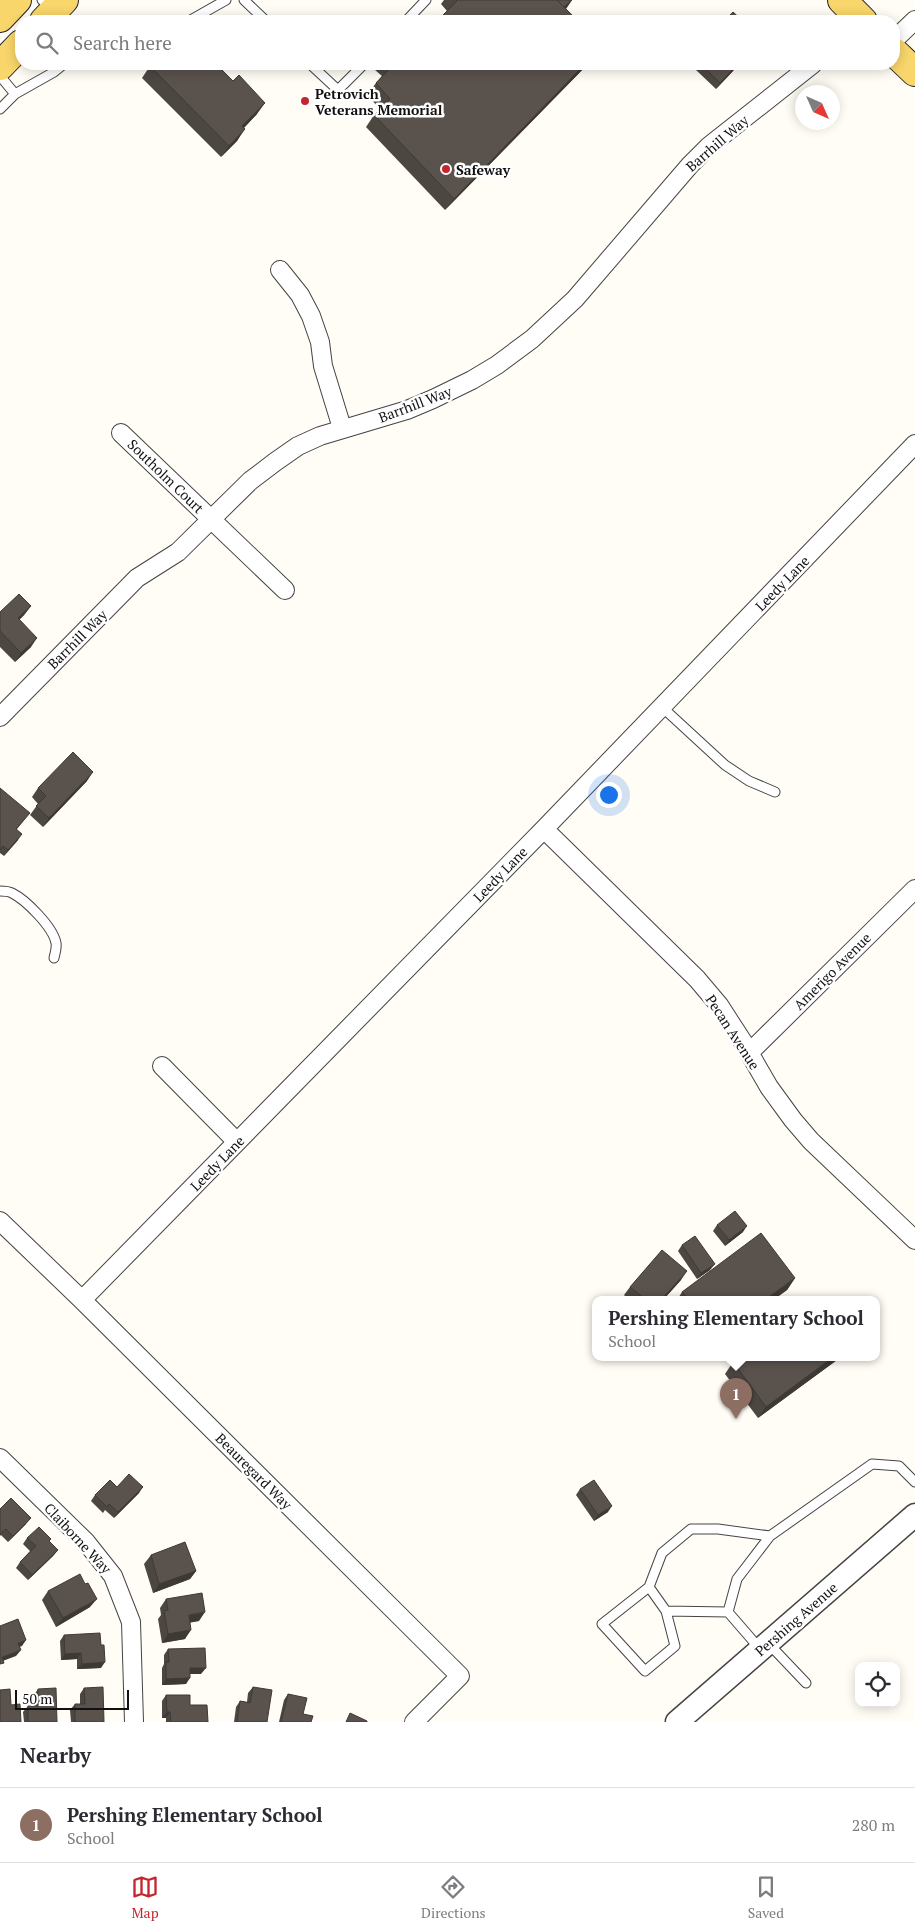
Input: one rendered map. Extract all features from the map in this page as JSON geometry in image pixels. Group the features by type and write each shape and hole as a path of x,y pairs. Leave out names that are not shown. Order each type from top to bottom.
{"main road":[{"path":"0,18 17,0"},
{"path":"842,0 857,15"},
{"path":"0,66 15,50"},
{"path":"900,58 915,72"}],"street":[{"path":"900,34 915,20"},
{"name":"Barrhill Way","path":"0,717 137,578 178,552 250,481 275,462 298,446 342,428 407,410 434,400 481,375 532,339 574,299 709,146 805,70"},
{"path":"280,270 300,295 312,316 320,342 323,366 342,428"},
{"name":"Southolm Court","path":"121,433 285,590"},
{"name":"Leedy Lane","path":"82,1300 544,830 915,444"},
{"name":"Pecan Avenue","path":"544,830 697,980 719,1005 769,1087 811,1141 913,1235"},
{"name":"Amerigo Avenue","path":"749,1053 915,889"},
{"path":"162,1066 237,1142"},
{"name":"Beauregard Way","path":"0,1220 460,1676 414,1722"},
{"name":"Claiborne Way","path":"0,1458 86,1542 113,1576 131,1622 134,1722"},
{"name":"Pershing Avenue","path":"677,1722 915,1515"}],"lane":[{"path":"200,15 226,0"},
{"path":"244,0 260,15"},
{"path":"412,15 426,0"},
{"path":"0,109 15,94 56,70"},
{"path":"316,70 338,90 358,70"},
{"path":"0,76 15,94"},
{"path":"662,707 725,765 749,781 775,792"},
{"path":"0,891 10,892 16,896 43,921 52,933 56,944 54,958"},
{"path":"728,1612 737,1579 770,1536 872,1464 899,1466 915,1482"},
{"path":"649,1587 666,1611 675,1646 644,1671 602,1624 649,1587 662,1553 691,1529 718,1529 770,1536"},
{"path":"666,1611 728,1612 806,1683"}],"building":[{"path":"557,0 572,15 443,15 457,1"},
{"path":"557,0 572,0 564,7"},
{"path":"154,70 222,70 233,81 239,75 265,103 242,126 245,129 229,146"},
{"name":"Safeway","path":"388,70 579,70 454,199 374,115 390,99 376,83"},
{"path":"707,70 732,70 720,83"},
{"path":"19,594 31,606 18,618 37,638 21,653 0,631 0,612"},
{"path":"73,752 93,772 49,818 36,806 46,796 38,788"},
{"path":"0,788 30,813 16,829 22,834 8,850 3,846 0,850"},
{"path":"735,1211 747,1226 729,1240 717,1225"},
{"path":"761,1233 795,1278 770,1296 686,1296 682,1292"},
{"path":"695,1236 715,1264 701,1273 682,1245"},
{"path":"662,1250 687,1271 665,1296 641,1296 630,1287"},
{"path":"734,1361 828,1361 766,1407 733,1362"},
{"path":"129,1474 143,1487 118,1512 109,1504 107,1507 95,1495 110,1480 117,1487"},
{"path":"594,1480 612,1506 598,1515 580,1489"},
{"path":"11,1498 31,1518 13,1536 6,1529 0,1534 0,1509"},
{"path":"39,1527 51,1539 49,1541 58,1550 32,1575 20,1562 36,1546 27,1538"},
{"path":"185,1542 196,1571 159,1584 151,1555"},
{"path":"80,1574 85,1584 88,1583 97,1599 63,1618 48,1591"},
{"path":"202,1593 205,1612 189,1615 191,1630 168,1634 164,1611 168,1610 166,1599"},
{"path":"18,1619 26,1640 18,1643 21,1650 2,1657 4,1663 0,1664 0,1626"},
{"path":"100,1633 101,1645 104,1645 105,1662 82,1664 81,1653 65,1654 64,1635"},
{"path":"205,1648 206,1668 190,1668 190,1678 166,1679 166,1662 169,1662 168,1649"},
{"path":"103,1687 104,1722 75,1722 75,1704 85,1704 84,1688"},
{"path":"253,1687 272,1690 267,1722 237,1722 240,1701 250,1703"},
{"path":"56,1688 57,1722 28,1722 28,1706 38,1706 38,1689"},
{"path":"10,1689 11,1705 20,1704 21,1722 0,1722 0,1690"},
{"path":"288,1694 307,1698 303,1714 313,1716 311,1722 281,1722"},
{"path":"166,1695 190,1695 190,1705 207,1705 208,1722 171,1722 170,1712 167,1712"},
{"path":"350,1713 367,1721 367,1722 346,1722"}],"place":[{"name":"Petrovich Veterans Memorial","path":"305,101"},
{"name":"Safeway","path":"446,169"},
{"name":"Pershing Elementary School","path":"736,1419"}]}
